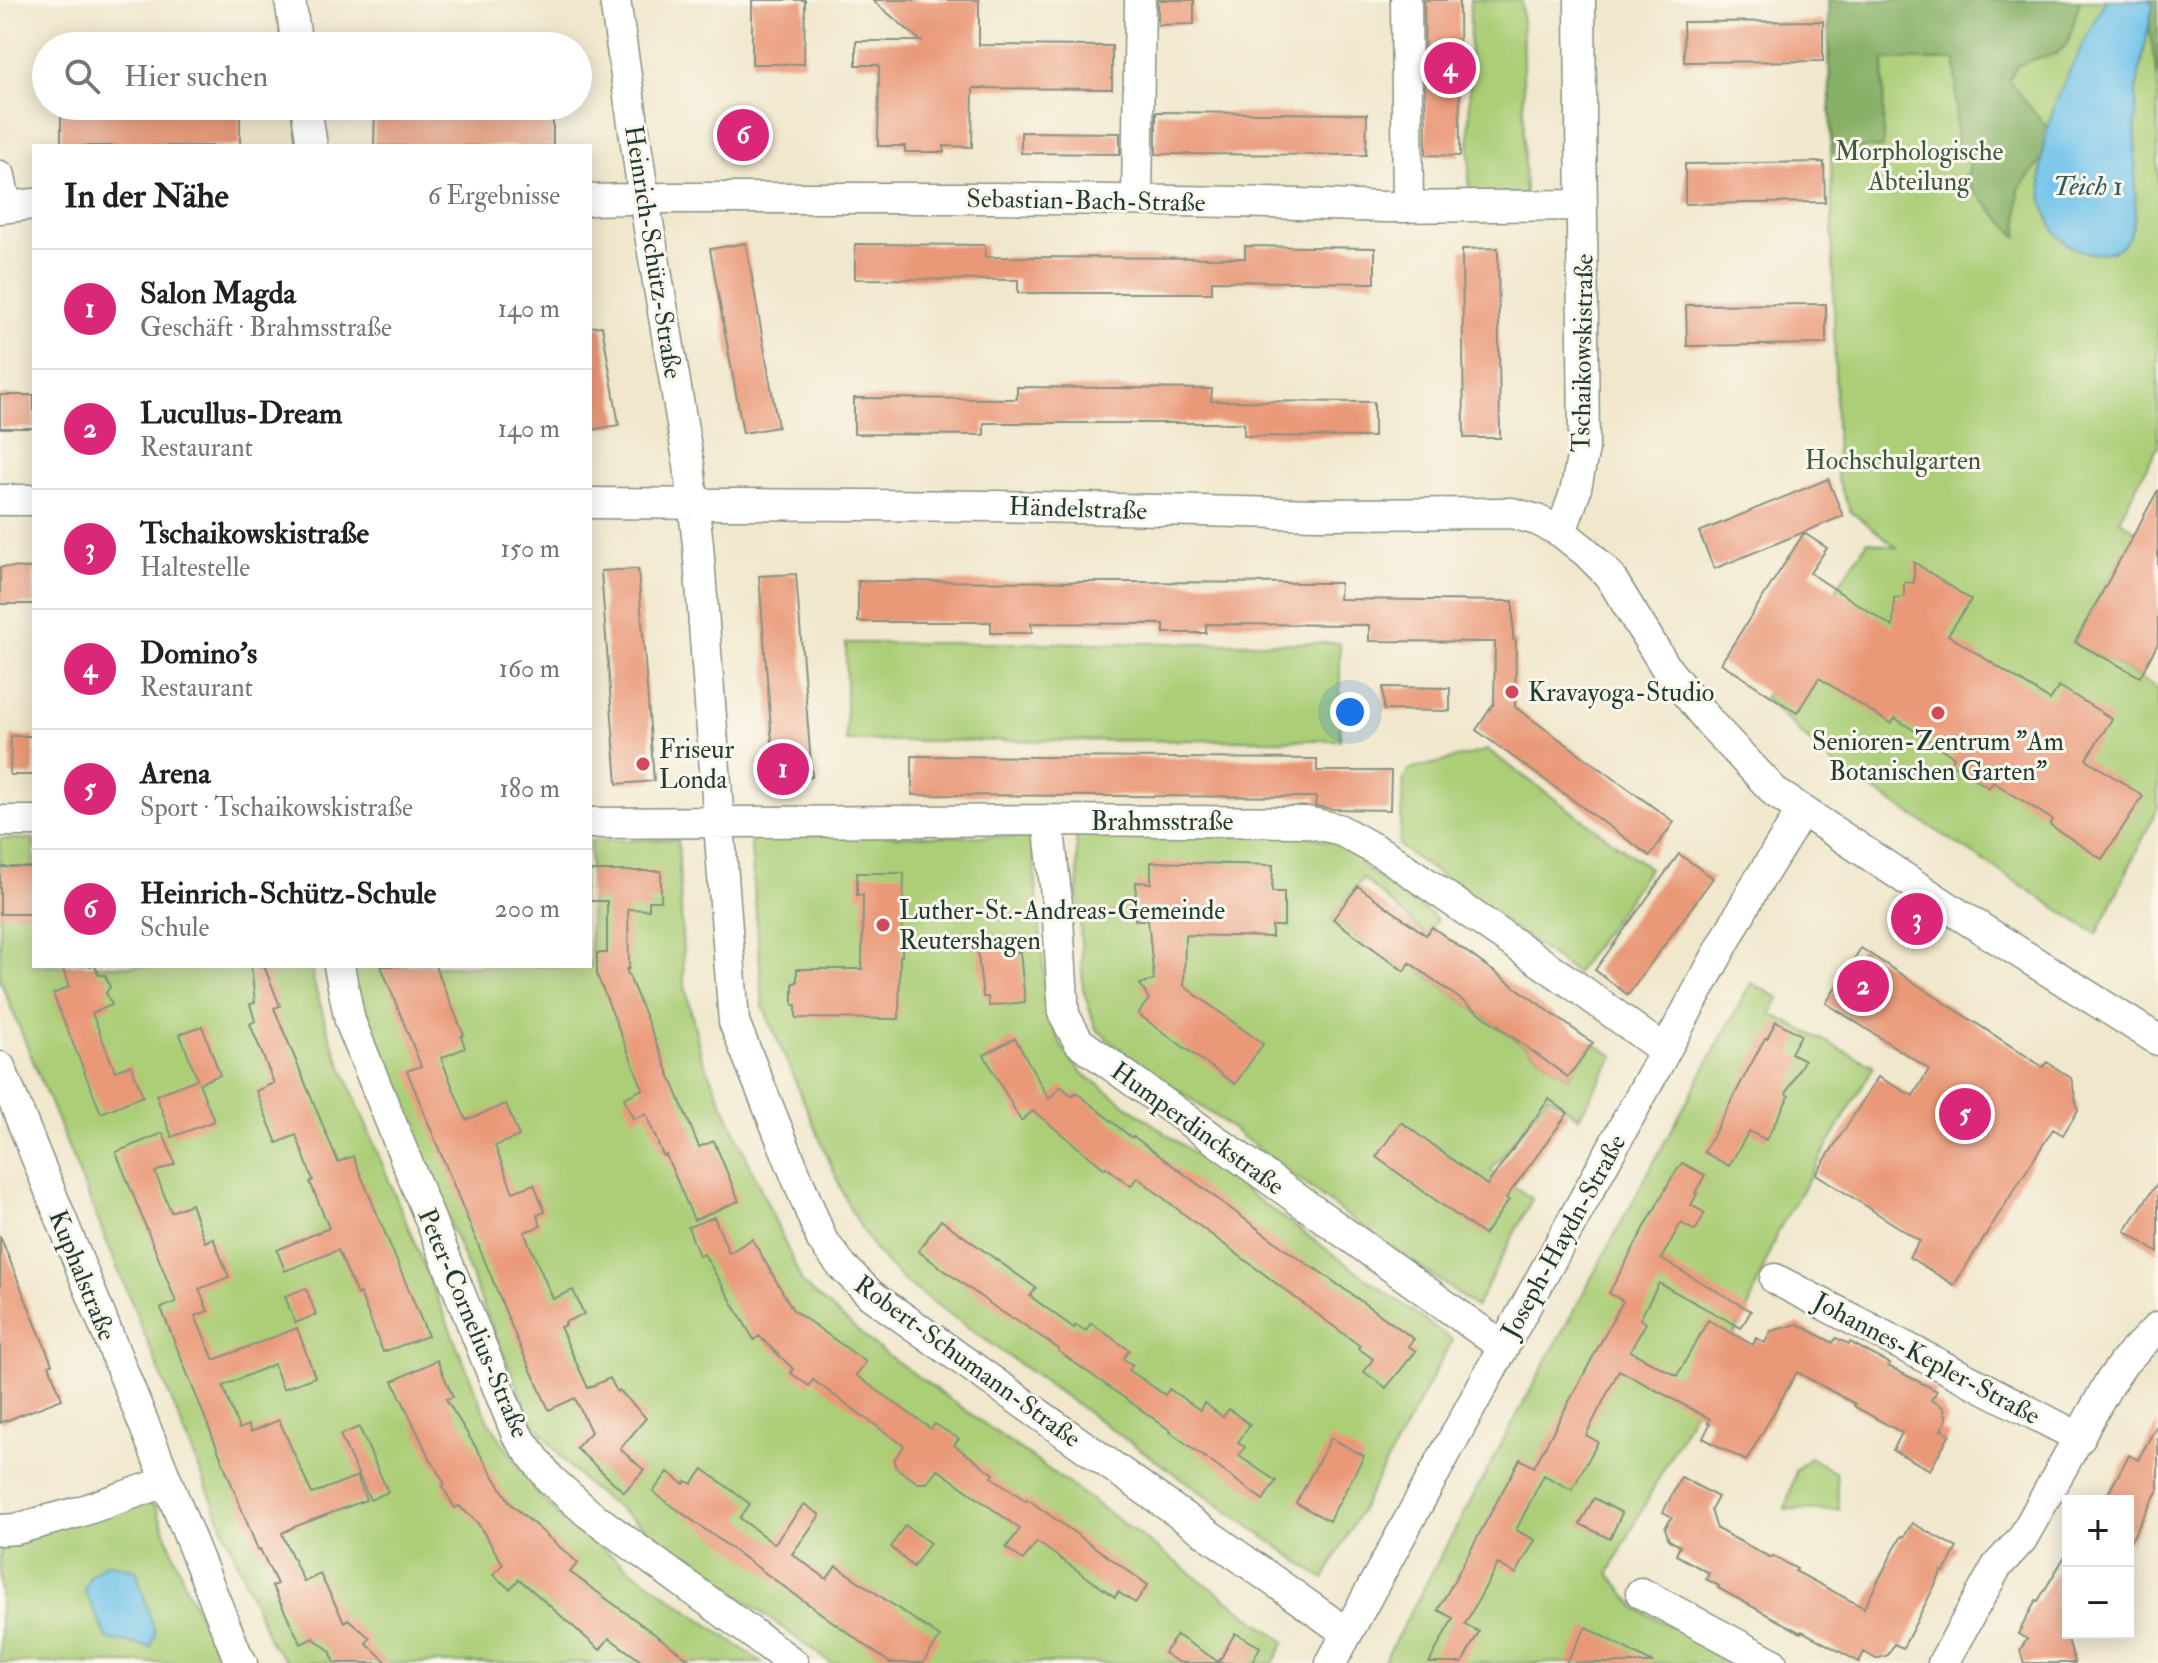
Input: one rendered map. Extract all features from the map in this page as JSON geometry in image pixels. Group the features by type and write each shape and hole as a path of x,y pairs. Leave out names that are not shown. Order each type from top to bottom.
{"street":[{"path":"290,0 295,32"},
{"name":"Heinrich-Schütz-Straße","path":"615,0 693,504"},
{"path":"1137,199 1140,0"},
{"path":"1406,0 1408,207"},
{"name":"Tschaikowskistraße","path":"1561,532 1575,493 1584,448 1580,0"},
{"path":"308,120 312,144"},
{"path":"0,176 13,206"},
{"name":"Sebastian-Bach-Straße","path":"592,200 1137,199 1408,207 1582,205"},
{"path":"0,500 32,500"},
{"name":"Händelstraße","path":"592,503 995,506 1317,514 1512,513 1537,520 1561,532"},
{"name":"Robert-Schumann-Straße","path":"693,504 734,1022 822,1240 871,1295 1347,1633"},
{"path":"1561,532 1609,575 1668,671 1712,725 1776,793 2158,1040"},
{"name":"Joseph-Haydn-Straße","path":"1331,1663 1765,869 1802,811"},
{"name":"Humperdinckstraße","path":"1048,820 1064,1015 1079,1042 1502,1346"},
{"path":"0,821 32,821"},
{"name":"Brahmsstraße","path":"592,823 1306,822 1338,829 1387,856 1665,1051"},
{"name":"Peter-Cornelius-Straße","path":"339,968 350,1021 517,1435 550,1479 588,1513 793,1663"},
{"name":"Kuphalstraße","path":"0,1067 242,1663"},
{"name":"Johannes-Kepler-Straße","path":"1775,1279 2080,1438"},
{"path":"1943,1663 1997,1566 2022,1539 2124,1362 2158,1327"},
{"path":"0,1530 16,1529 79,1512 166,1482"},
{"path":"1641,1593 1772,1663"}],"green space":[{"path":"1470,0 1522,0 1525,206 1469,206"},
{"path":"1828,0 2158,0 2158,446 2119,519 2136,531 2075,641 2158,688 2158,807 2097,934 1833,764 1764,698 1868,541 1898,548 1850,511 1837,478"},
{"path":"1828,0 2080,0 2068,43 2056,54 2017,66 2009,80 2048,129 2042,160 2019,189 2018,237 1963,179 1968,174 1970,160 1963,150 1956,149 1956,60 1884,60 1883,148 1832,153"},
{"path":"2150,0 2158,0 2158,80 2149,28 2153,5"},
{"path":"846,643 1340,643 1340,740 846,741"},
{"path":"1488,750 1649,868 1576,973 1399,846 1404,778 1409,770"},
{"path":"1287,831 1369,851 1361,865 1437,919 1426,935 1363,878 1333,919 1403,971 1410,963 1568,1077 1593,1043 1614,1056 1579,1117 1549,1096 1491,1170 1532,1199 1476,1307 1343,1213 1096,1029 1083,989 1076,833"},
{"path":"750,834 1032,837 1047,1008 1061,1045 1081,1072 1452,1340 1324,1579 904,1281 875,1251 849,1207 763,1006"},
{"path":"0,839 32,839 32,968 312,968 329,1035 488,1421 536,1491 562,1520 762,1663 288,1663 270,1642 0,980"},
{"path":"678,839 684,981 701,1055 803,1284 875,1346 1285,1642 1273,1663 831,1663 590,1488 564,1461 529,1416 361,1010 349,968 592,968 592,841"},
{"path":"1751,983 1779,998 1771,1014 1874,1066 1777,1233 1749,1306 1609,1573 1637,1609 1744,1663 1383,1663"},
{"path":"1810,1457 1836,1473 1839,1510 1785,1509 1796,1470"},
{"path":"147,1501 156,1507 188,1592 222,1663 0,1663 0,1538"}],"water":[{"name":"Teich 1","path":"2105,0 2150,0 2153,5 2136,91 2135,218 2124,243 2108,252 2089,253 2071,246 2055,231 2044,205 2041,166 2051,116 2060,92"},
{"path":"106,1563 136,1570 155,1633 151,1647 108,1639 84,1590 90,1576"}],"building":[{"path":"752,0 805,0 804,64 752,64"},
{"path":"872,0 979,0 979,45 1112,46 1112,89 973,88 972,147 944,146 944,152 905,152 905,146 878,146 879,65 856,65 856,41 921,41"},
{"path":"1158,0 1194,0 1194,24 1158,25"},
{"path":"1424,0 1459,0 1460,156 1426,155"},
{"path":"1823,21 1823,61 1684,62 1683,22"},
{"path":"1156,112 1367,114 1366,155 1156,154"},
{"path":"61,120 240,120 240,144 61,144"},
{"path":"375,120 553,120 553,144 374,144"},
{"path":"1021,132 1120,133 1120,154 1021,153"},
{"path":"1824,162 1825,202 1685,204 1685,164"},
{"path":"746,243 778,427 743,433 710,249"},
{"path":"855,244 985,245 985,257 1245,258 1245,246 1375,248 1375,283 1212,281 1212,293 1018,293 1018,280 855,279"},
{"path":"1498,248 1500,438 1464,438 1462,249"},
{"path":"1826,304 1826,344 1687,346 1686,305"},
{"path":"602,326 619,425 592,430 592,327"},
{"path":"1017,387 1212,389 1211,401 1374,402 1374,437 1244,436 1244,423 984,423 984,435 854,434 854,398 1017,399"},
{"path":"0,395 32,395 32,428 0,428"},
{"path":"1828,479 1843,516 1714,569 1699,532"},
{"path":"2158,490 2158,643 2140,677 2075,642"},
{"name":"Senioren-Zentrum \"Am Botanischen Garten\"","path":"1804,533 1827,548 1810,573 1893,627 1894,598 1904,597 1904,582 1914,583 1914,562 1971,600 1948,635 2050,700 2059,686 2112,719 2086,759 2143,796 2102,859 2050,825 2053,820 1993,782 1989,788 1950,763 1954,757 1895,718 1891,724 1819,678 1797,713 1721,663"},
{"path":"0,567 32,568 32,604 0,604"},
{"path":"638,569 654,781 617,784 601,571"},
{"path":"796,574 812,777 775,780 759,576"},
{"path":"858,581 1340,583 1339,599 1513,601 1515,707 1674,822 1650,856 1476,730 1494,703 1495,642 1369,641 1369,625 1206,624 1206,633 1164,633 1164,624 1031,623 1032,633 991,633 991,622 858,622"},
{"path":"1383,687 1450,688 1450,711 1384,710"},
{"path":"11,736 32,736 32,775 10,775"},
{"path":"912,756 1317,759 1317,771 1391,771 1390,810 1332,809 1315,806 1316,797 912,795"},
{"path":"1679,854 1713,878 1628,995 1595,970"},
{"path":"1151,862 1273,865 1272,892 1284,892 1284,926 1272,926 1272,937 1185,935 1184,986 1263,1044 1235,1084 1138,1014 1149,999 1140,984 1154,980 1148,920 1135,920 1136,882 1151,883"},
{"path":"0,867 32,867 32,914 0,914"},
{"path":"592,871 661,871 661,901 649,901 649,910 628,909 629,969 626,969 699,1147 714,1141 739,1201 694,1220 646,1114 633,1119 624,1098 643,1089 597,975 597,953 607,953 607,901 592,901"},
{"path":"857,873 904,873 899,1019 796,1018 793,983 797,982 797,969 862,969 863,895 857,895"},
{"path":"1358,886 1426,935 1432,927 1593,1043 1568,1077 1410,963 1404,971 1333,919"},
{"path":"1016,937 1025,1002 989,1006 988,997 983,997 977,948 982,947 982,940"},
{"path":"1861,948 2043,1067 2047,1062 2071,1078 2078,1110 2063,1135 2053,1129 1954,1285 1909,1257 1920,1241 1816,1174 1878,1077 1913,1096 1929,1069 1826,1003"},
{"path":"63,968 96,968 99,975 105,975 110,987 106,993 112,1005 92,1013 115,1071 131,1065 143,1096 101,1113 53,994 69,987"},
{"path":"251,968 265,968 280,1006 274,1008 338,1162 353,1156 428,1336 383,1352 360,1293 357,1295 338,1250 285,1271 277,1250 329,1228 310,1182 313,1180 296,1135 277,1143 256,1091 274,1083 250,1024 255,1021 250,1004 255,1003"},
{"path":"382,968 436,968 464,1035 461,1036 465,1048 441,1058 466,1120 506,1104 519,1136 495,1146 513,1192 534,1184 545,1212 537,1215 541,1226 524,1232 553,1299 573,1290 584,1314 560,1327 588,1388 610,1378 617,1392 619,1390 646,1418 620,1449 644,1470 624,1492 576,1448 591,1432 575,1398 549,1410 407,1071 421,1066"},
{"path":"1776,1021 1801,1035 1791,1053 1804,1060 1766,1140 1749,1131 1729,1166 1704,1152"},
{"path":"202,1026 220,1075 199,1083 214,1121 172,1137 156,1095 197,1079 180,1034"},
{"path":"1015,1038 1049,1099 1061,1086 1072,1096 1076,1092 1132,1138 1414,1339 1408,1346 1416,1351 1386,1388 1364,1372 1373,1359 1358,1348 1360,1346 1137,1177 1131,1186 1033,1111 1021,1121 984,1055"},
{"path":"1549,1099 1568,1113 1506,1198 1509,1200 1484,1235 1376,1157 1401,1122 1487,1185"},
{"path":"163,1133 175,1164 155,1172 171,1212 191,1204 205,1242 213,1238 229,1277 199,1289 208,1311 195,1316 214,1360 297,1328 315,1377 283,1389 274,1364 223,1386 239,1429 248,1425 251,1432 279,1420 312,1494 357,1476 366,1500 294,1527 282,1533 284,1539 304,1582 320,1574 344,1622 348,1619 370,1638 366,1643 388,1663 335,1663 330,1651 313,1638 301,1644 272,1586 277,1584 258,1550 161,1308 176,1302 116,1152"},
{"path":"1682,1163 1705,1175 1691,1205 1705,1213 1695,1231 1681,1223 1661,1259 1751,1311 1741,1328 1659,1283 1640,1319 1646,1323 1630,1351 1677,1376 1708,1320 1753,1345 1756,1338 1765,1343 1771,1331 1798,1324 1833,1343 1836,1338 1850,1342 1937,1391 1931,1400 1943,1407 1947,1419 1941,1430 1950,1434 1930,1470 1893,1450 1902,1433 1797,1372 1746,1461 1703,1438 1710,1419 1619,1370 1586,1435 1598,1442 1572,1490 1544,1475 1516,1530 1535,1540 1516,1574 1498,1564 1465,1624 1479,1632 1462,1663 1429,1663 1453,1618 1438,1610 1520,1459 1534,1467 1623,1301 1609,1293"},
{"path":"2158,1182 2158,1253 2125,1231"},
{"path":"714,1217 729,1253 752,1239 793,1310 866,1362 856,1375 931,1429 935,1424 959,1439 954,1445 994,1474 992,1477 1148,1585 1135,1603 1118,1592 1115,1597 1037,1542 1023,1560 1006,1548 1020,1529 937,1469 927,1483 918,1483 895,1467 895,1458 904,1446 813,1380 809,1386 791,1373 793,1369 759,1336 754,1340 704,1254 699,1256 688,1227"},
{"path":"941,1220 1036,1288 1030,1296 1074,1328 1076,1325 1086,1331 1091,1323 1129,1350 1123,1359 1133,1365 1129,1370 1165,1395 1169,1389 1200,1410 1204,1403 1223,1417 1229,1409 1250,1425 1238,1442 1245,1447 1239,1456 1276,1481 1263,1500 1059,1349 918,1251"},
{"path":"0,1236 52,1364 49,1365 62,1399 0,1423"},
{"path":"306,1288 316,1315 295,1323 285,1296"},
{"path":"437,1360 453,1397 446,1399 511,1504 578,1563 570,1572 694,1663 644,1663 609,1638 600,1650 519,1579 510,1589 493,1575 503,1564 477,1522 459,1506 455,1508 393,1381"},
{"path":"2158,1423 2158,1490 2134,1535 2134,1495 2107,1495 2129,1455 2138,1460"},
{"path":"359,1427 388,1492 370,1500 340,1435"},
{"path":"1331,1438 1364,1456 1329,1521 1296,1503"},
{"path":"703,1469 750,1504 740,1518 774,1544 804,1504 820,1515 792,1554 827,1579 836,1566 940,1637 923,1663 890,1663 653,1492 668,1472 684,1484 686,1481 692,1484"},
{"path":"1681,1477 1718,1497 1711,1510 1717,1529 1771,1558 1773,1556 1864,1608 1896,1546 1912,1523 1957,1548 1903,1648 1894,1644 1888,1655 1876,1659 1864,1652 1859,1662 1718,1588 1706,1579 1709,1573 1676,1555 1680,1546 1669,1540 1665,1528 1672,1517 1663,1512"},
{"path":"1594,1498 1622,1513 1610,1539 1580,1524"},
{"path":"905,1525 930,1543 913,1567 891,1547"},
{"path":"2062,1561 2062,1639 2068,1639 2075,1663 2024,1663 2020,1650 2027,1639 2018,1634"},
{"path":"1586,1627 1653,1663 1566,1663"},
{"path":"1235,1633 1260,1647 1252,1663 1180,1663 1164,1653 1177,1635 1219,1662"}],"place":[{"name":"Domino's","path":"1450,68"},
{"name":"Heinrich-Schütz-Schule","path":"743,135"},
{"name":"Kravayoga-Studio","path":"1512,692"},
{"name":"Senioren-Zentrum \"Am Botanischen Garten\"","path":"1938,713"},
{"name":"Friseur Londa","path":"643,764"},
{"name":"Salon Magda","path":"783,769"},
{"name":"Tschaikowskistraße","path":"1917,919"},
{"name":"Luther-St.-Andreas-Gemeinde Reutershagen","path":"883,925"},
{"name":"Lucullus-Dream","path":"1863,986"},
{"name":"Arena","path":"1965,1114"}],"park label":[{"name":"Morphologische Abteilung","path":"1919,166"},
{"name":"Hochschulgarten","path":"1893,460"}]}
